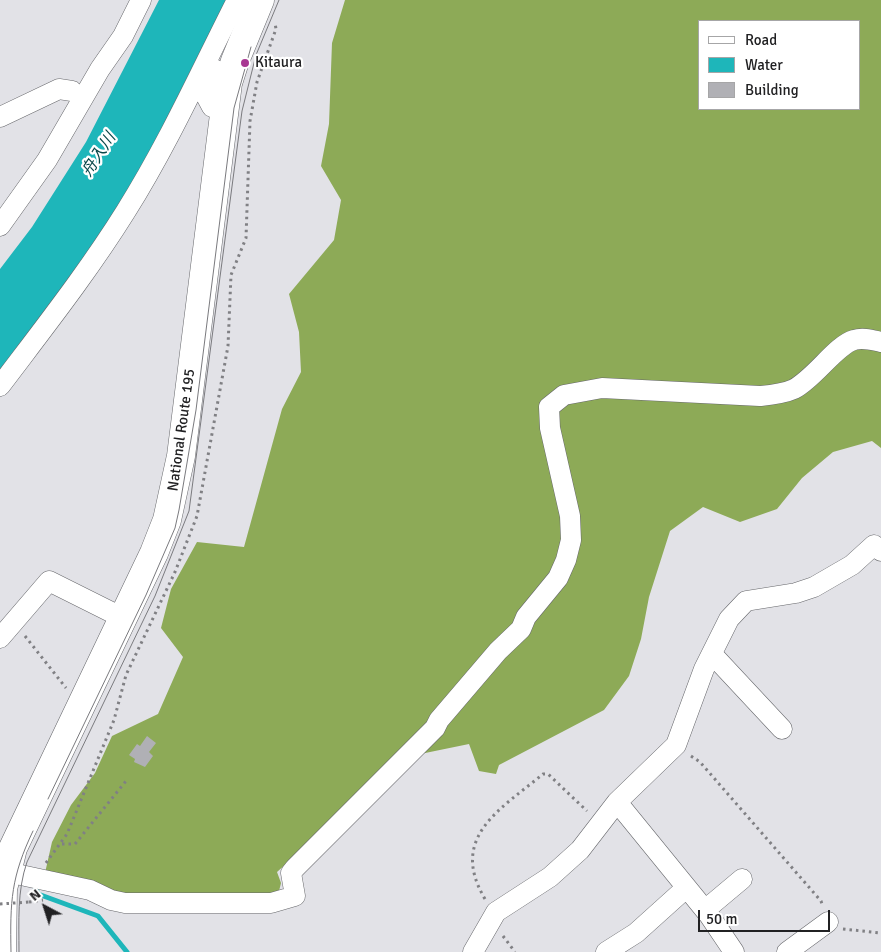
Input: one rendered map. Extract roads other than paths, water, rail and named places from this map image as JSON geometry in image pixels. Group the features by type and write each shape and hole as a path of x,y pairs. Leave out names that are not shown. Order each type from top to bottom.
{"highway":[{"name":"National Route 195","path":"2,952 1,907 5,863 154,553 167,520 181,456 228,83 235,60 260,0"}],"street":[{"path":"56,144 59,114 72,90 115,26 128,0"},
{"path":"0,226 56,144 100,69 123,36 141,0"},
{"path":"0,386 79,282 126,212 157,158 237,0"},
{"path":"225,111 212,107 204,94 243,0"},
{"path":"0,118 59,89 72,90"},
{"path":"5,863 90,890 110,900 125,903 271,903 295,896 291,873 295,868 435,728 439,720 492,658 521,630 526,617 558,578 571,540 570,516 550,428 549,407 555,401 564,395 602,388 760,396 785,393 813,376 843,346 854,340 866,338 881,342"},
{"path":"473,952 494,915 550,877 580,850 617,802 676,746 712,654 729,619 746,601 796,593 814,588 852,565 879,544"},
{"path":"0,638 49,581 123,618"},
{"path":"712,654 782,729"},
{"path":"617,802 705,910 734,952"},
{"path":"705,910 742,879"},
{"path":"606,952 636,933 686,888"},
{"path":"787,952 828,922"}],"water":[{"name":"舟入川","path":"159,0 229,0 139,176 83,264 0,373 0,269 32,227 86,142"}],"waterway":[{"path":"35,887 38,894 98,916 127,952"}],"tram line":[{"path":"19,952 20,895 27,862 155,596 189,511 242,111 256,55 279,0"},
{"path":"48,799 146,595 175,528 196,410 234,108 251,47"},
{"path":"11,952 13,890 20,862 33,831"}],"place":[{"name":"Kitaura","path":"245,63"}]}
